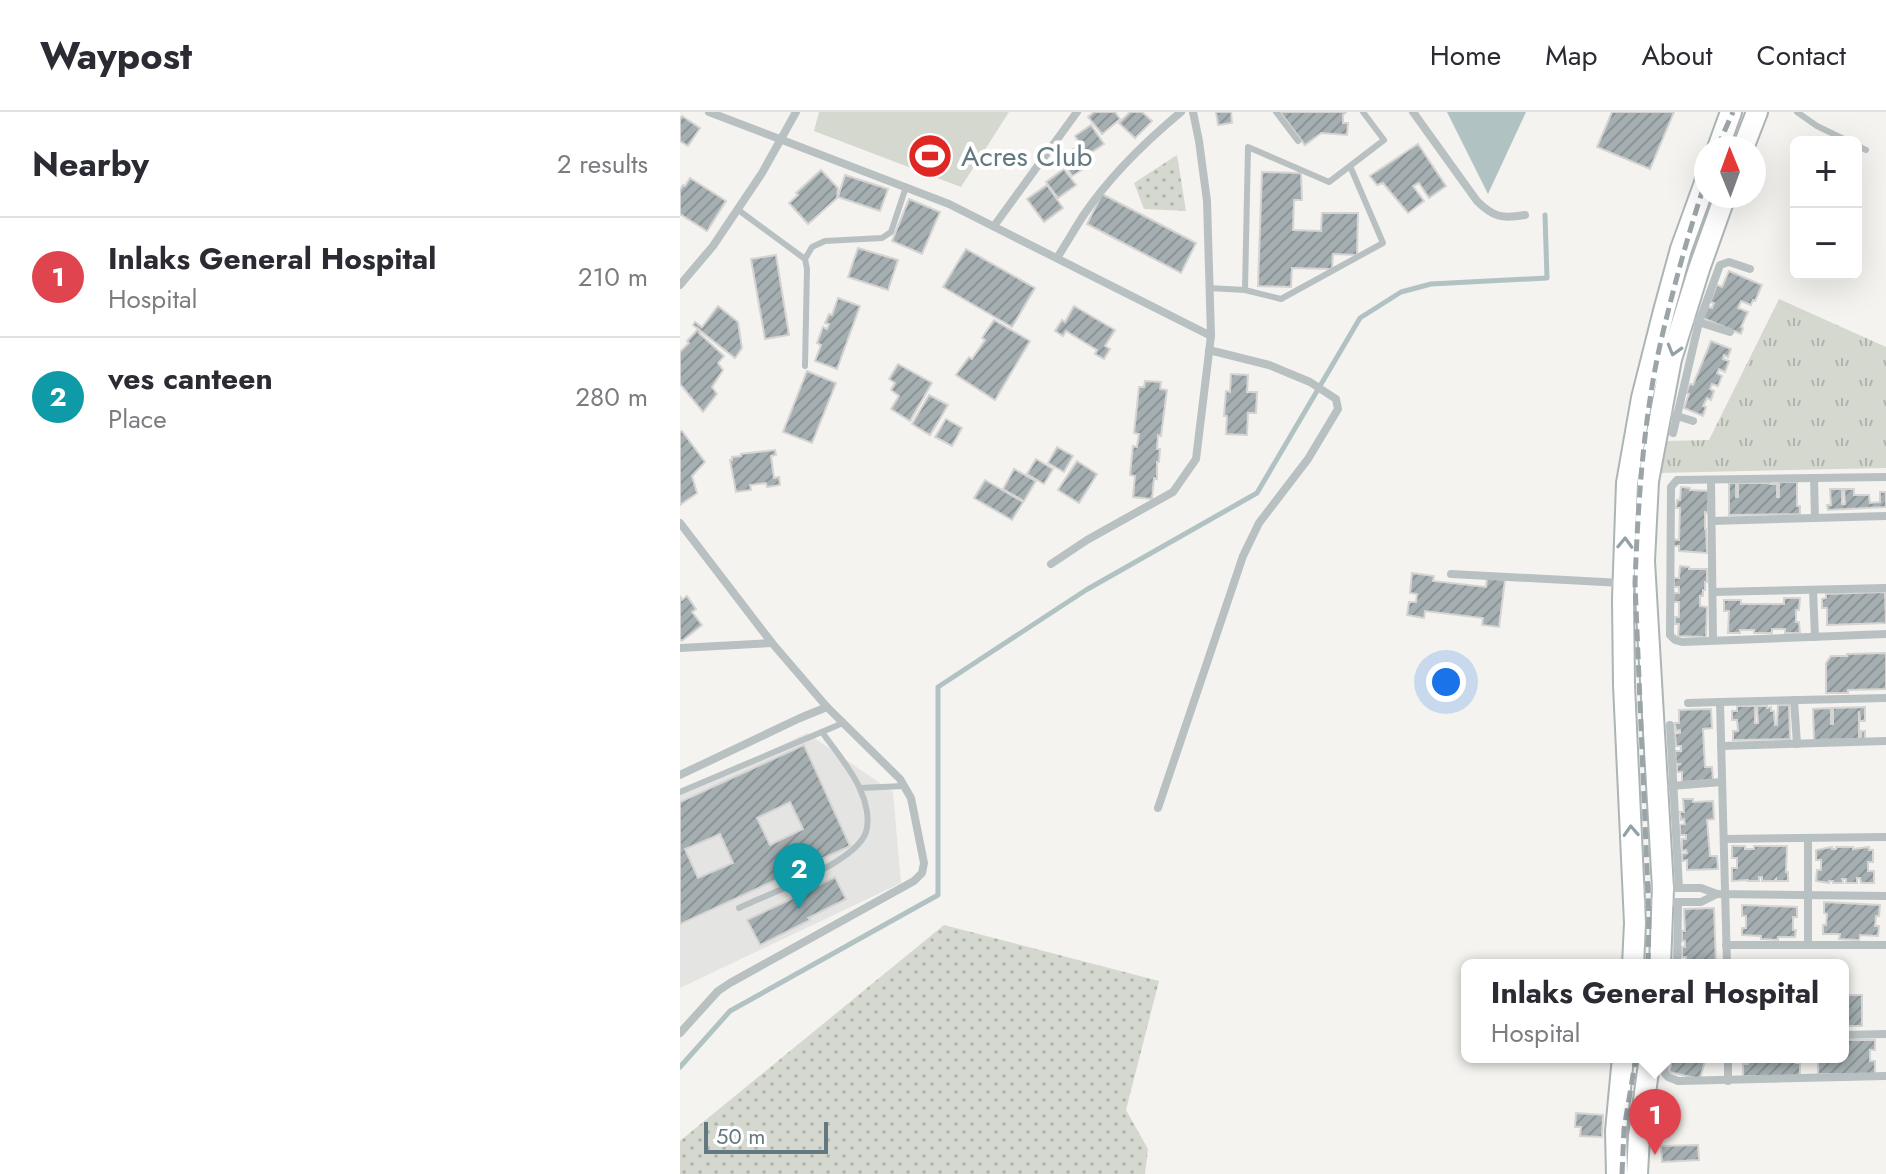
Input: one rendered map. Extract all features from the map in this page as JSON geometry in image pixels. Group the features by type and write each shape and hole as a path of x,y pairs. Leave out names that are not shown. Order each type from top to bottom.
{"main road":[{"path":"1722,136 1729,116 1754,120"},
{"path":"1660,407 1664,311 1696,208"},
{"path":"1633,959 1635,923 1624,656 1627,483 1642,456 1660,407 1671,359 1692,320 1704,256 1721,208"},
{"path":"1681,249 1704,256"},
{"path":"1642,456 1648,481 1644,561 1650,654 1662,718 1670,896 1661,959"},
{"path":"1624,656 1650,654"},
{"path":"1626,714 1662,718"},
{"path":"1617,1174 1618,1091 1622,1063"},
{"path":"1637,1174 1649,1063"},
{"path":"1616,1136 1639,1136"}],"street":[{"path":"709,112 949,204 1211,336"},
{"path":"680,285 713,246 762,173 796,112"},
{"path":"994,226 1077,112"},
{"path":"1057,258 1104,188 1138,151 1181,112"},
{"path":"1051,564 1173,492 1196,459 1211,336 1207,201 1193,112"},
{"path":"1413,112 1486,210 1498,217 1525,215"},
{"path":"1692,320 1720,265 1729,262 1750,269"},
{"path":"1664,311 1730,332"},
{"path":"1158,808 1243,556 1259,523 1308,459 1336,415 1338,403 1310,382 1269,365 1209,350"},
{"path":"1660,407 1693,421"},
{"path":"1660,407 1673,433"},
{"path":"1886,477 1677,480 1671,487 1670,635 1682,642 1886,634"},
{"path":"1814,478 1815,518"},
{"path":"1711,480 1713,640"},
{"path":"1712,521 1886,516"},
{"path":"680,523 772,643 827,707 904,786 911,798 924,863 922,873 914,881 718,991 680,1033"},
{"path":"1644,561 1670,560"},
{"path":"1451,574 1624,583"},
{"path":"1713,592 1886,588"},
{"path":"1813,590 1815,637"},
{"path":"680,648 772,643"},
{"path":"1688,703 1886,698"},
{"path":"1794,700 1797,744"},
{"path":"1720,702 1724,839 1721,894 1727,959"},
{"path":"680,775 827,707"},
{"path":"1721,746 1886,741"},
{"path":"1665,786 1722,782"},
{"path":"1724,839 1886,837"},
{"path":"1808,838 1808,945"},
{"path":"1634,895 1670,896 1701,888 1721,894 1886,896"},
{"path":"1634,895 1670,896 1701,902 1721,894"},
{"path":"1670,896 1676,959"},
{"path":"1726,945 1886,945"},
{"path":"1849,1035 1886,1034"},
{"path":"1665,1063 1664,1072 1678,1081 1886,1076"},
{"path":"1728,1063 1728,1081"}],"lane":[{"path":"1276,112 1298,141"},
{"path":"1245,290 1248,147 1329,182 1384,140 1363,112"},
{"path":"1797,112 1838,136"},
{"path":"1862,148 1866,150"},
{"path":"1209,288 1245,290 1281,299 1383,243 1350,166"},
{"path":"805,366 805,259 812,247 825,241 882,238 891,232 906,187"},
{"path":"737,209 805,259"},
{"path":"680,792 843,723"},
{"path":"739,908 833,865 861,841 867,831 868,813 860,788 822,732"},
{"path":"860,788 904,786"}],"shaded area":[{"path":"1447,112 1526,112 1488,194"},
{"path":"807,733 893,792 901,883 680,988 680,794"}],"green space":[{"name":"Acres Club","path":"819,112 1009,112 961,187 814,131"},
{"path":"1177,155 1186,211 1144,209 1134,183"},
{"path":"1779,299 1886,347 1886,468 1658,473 1666,441 1709,440"},
{"path":"944,925 1159,981 1126,1110 1148,1149 1145,1174 680,1174 680,1141"}],"building":[{"path":"1094,112 1115,112 1120,119 1102,134 1088,117"},
{"path":"1130,112 1142,112 1152,121 1135,138 1119,123"},
{"path":"1216,112 1231,112 1232,123 1218,125"},
{"path":"1280,112 1346,112 1343,123 1348,123 1347,135 1321,133 1305,145"},
{"path":"1612,112 1674,112 1650,169 1597,147"},
{"path":"682,116 700,128 688,146 680,141"},
{"path":"1091,125 1104,144 1087,155 1075,136"},
{"path":"1418,144 1446,186 1429,198 1419,183 1413,186 1424,201 1408,213 1383,183 1377,185 1370,176"},
{"path":"1078,146 1090,165 1072,176 1060,157"},
{"path":"1064,169 1076,185 1058,198 1046,182"},
{"path":"821,170 838,188 837,198 808,224 789,203"},
{"path":"1262,172 1301,173 1302,200 1294,200 1293,230 1321,231 1322,213 1358,213 1357,255 1333,254 1332,269 1292,268 1291,287 1258,286"},
{"path":"845,175 888,189 880,211 838,197"},
{"path":"690,178 726,201 707,231 680,214 680,190"},
{"path":"1047,185 1063,208 1044,222 1027,199"},
{"path":"1102,194 1196,243 1181,273 1087,224"},
{"path":"909,199 940,212 922,254 892,241"},
{"path":"858,248 898,260 888,290 848,277"},
{"path":"966,249 1035,288 1012,327 943,287"},
{"path":"776,255 789,335 765,339 751,259"},
{"path":"1729,271 1762,285 1751,305 1741,301 1738,308 1748,312 1741,334 1703,318 1708,307 1712,308 1714,303 1710,302 1717,285 1722,287"},
{"path":"838,298 860,306 837,369 815,361 821,345 817,343 823,327 827,329 829,324 825,323 829,314 832,315"},
{"path":"718,306 738,322 742,348 735,358 693,325 695,322 702,327"},
{"path":"1074,306 1115,330 1105,346 1110,349 1104,359 1095,354 1097,350 1066,331 1063,336 1055,331 1062,320 1065,322"},
{"path":"994,320 1030,341 995,400 956,375 969,357 972,359"},
{"path":"698,329 724,356 718,363 723,370 712,387 717,394 703,412 680,384 680,352"},
{"path":"1711,341 1731,349 1728,357 1724,355 1723,359 1729,361 1725,372 1719,369 1717,373 1722,376 1718,386 1712,384 1710,389 1714,391 1711,400 1707,398 1703,406 1706,407 1703,416 1684,408 1689,394 1686,393 1690,384 1693,385"},
{"path":"898,364 932,383 910,421 891,409 899,396 891,390 895,383 889,379"},
{"path":"807,371 836,383 812,443 783,432"},
{"path":"1231,374 1248,375 1247,392 1257,392 1256,413 1248,413 1247,435 1226,434 1226,391 1230,392"},
{"path":"1145,381 1161,382 1160,389 1167,390 1161,436 1158,435 1159,462 1152,499 1133,497 1135,476 1130,475 1133,446 1137,447 1139,434 1134,433 1139,387 1144,387"},
{"path":"929,395 948,405 930,435 912,424"},
{"path":"946,419 962,428 952,446 935,437"},
{"path":"680,432 705,462 692,476 697,493 680,505"},
{"path":"1057,447 1073,456 1064,472 1048,463"},
{"path":"775,450 776,455 771,456 774,478 779,477 780,485 750,485 751,490 736,492 732,457"},
{"path":"1036,459 1053,469 1044,484 1027,474"},
{"path":"1077,461 1097,474 1079,503 1058,490"},
{"path":"1014,469 1036,481 1024,501 1003,489"},
{"path":"985,480 1023,502 1012,520 974,498"},
{"path":"1779,482 1797,482 1800,514 1729,515 1729,483 1736,483 1736,497 1738,483 1777,484 1779,497"},
{"path":"1681,487 1709,491 1708,513 1705,512 1707,553 1679,551 1679,546 1673,546 1673,539 1679,540 1680,508 1676,508"},
{"path":"1830,489 1842,489 1842,504 1845,504 1844,489 1854,489 1854,495 1869,495 1870,503 1880,502 1880,492 1886,492 1886,507 1828,510 1827,505 1831,505"},
{"path":"1680,566 1707,569 1705,590 1700,596 1700,606 1707,607 1706,637 1678,636 1679,624 1675,624 1675,617 1679,617 1679,602 1673,602 1674,593 1679,593 1679,587 1674,587 1674,578 1679,578"},
{"path":"1412,573 1434,576 1433,581 1486,587 1487,578 1505,580 1499,627 1482,625 1483,618 1425,611 1424,618 1407,615 1409,602 1416,602 1417,594 1410,593"},
{"path":"1885,592 1886,623 1827,625 1827,608 1822,608 1822,599 1826,598 1826,594"},
{"path":"680,596 682,600 687,596 696,609 692,612 702,625 682,641 680,639"},
{"path":"1784,598 1800,598 1796,622 1799,622 1800,633 1772,629 1772,633 1740,630 1740,633 1728,633 1729,611 1724,611 1724,600 1741,600 1741,604 1784,604"},
{"path":"1886,653 1886,689 1826,693 1826,663 1831,656"},
{"path":"1778,705 1789,705 1790,739 1733,740 1733,731 1738,731 1737,720 1732,720 1732,711 1737,711 1737,706 1755,706 1755,723 1758,723 1757,706 1771,707 1777,725"},
{"path":"1865,707 1865,721 1860,721 1859,711 1859,737 1861,731 1865,731 1865,739 1814,740 1813,709 1831,708 1833,724 1833,708"},
{"path":"1711,709 1712,728 1703,729 1705,767 1712,767 1713,780 1682,782 1682,772 1677,772 1677,765 1681,764 1676,764 1675,751 1681,751 1681,746 1676,746 1675,734 1680,733 1680,730 1676,731 1675,723 1679,723 1679,710"},
{"path":"804,745 850,846 680,924 680,802","holes":["790,802 803,829 770,845 757,818","720,834 733,863 698,878 685,849"]},
{"path":"1683,799 1713,801 1714,819 1707,820 1710,856 1717,856 1718,869 1687,870 1687,860 1682,861 1682,854 1687,853 1686,850 1682,851 1682,839 1686,839 1686,835 1680,835 1680,825 1685,824 1680,812 1684,812"},
{"path":"1732,846 1754,849 1754,846 1787,846 1788,881 1762,881 1759,877 1759,881 1732,881 1732,868 1737,868 1737,858 1732,858"},
{"path":"1869,847 1873,850 1873,862 1868,862 1868,871 1874,871 1874,883 1861,883 1860,878 1857,878 1857,883 1846,883 1846,879 1842,879 1843,883 1816,881 1821,860 1816,860 1816,850"},
{"path":"835,877 846,899 760,945 747,920"},
{"path":"1824,902 1880,905 1875,926 1879,926 1878,936 1860,935 1859,940 1839,939 1840,934 1823,934 1827,914 1824,913"},
{"path":"1742,905 1797,907 1797,917 1793,917 1795,937 1778,937 1778,940 1742,935 1742,928 1746,928 1746,916 1742,916"},
{"path":"1714,908 1716,959 1682,957 1682,947 1685,947 1685,941 1682,941 1684,909"},
{"path":"1849,995 1862,995 1862,1026 1849,1026"},
{"path":"1849,1040 1875,1040 1875,1050 1870,1050 1870,1061 1875,1061 1875,1074 1818,1074 1818,1063 1849,1063"},
{"path":"1671,1063 1704,1063 1700,1079 1669,1072"},
{"path":"1800,1063 1800,1076 1743,1076 1743,1064"},
{"path":"1576,1113 1603,1115 1602,1137 1580,1136 1581,1127 1575,1127"},
{"path":"1698,1145 1699,1160 1662,1162 1661,1146"}],"waterway":[{"path":"680,1067 730,1011 938,895 938,687 1086,590 1257,493 1360,318 1401,292 1431,284 1547,278 1545,215"}],"railway":[{"path":"1722,136 1733,112"},
{"path":"1648,959 1635,583 1640,493 1645,433 1660,345 1697,208"},
{"path":"1622,1174 1624,1129 1635,1063"}],"place":[{"name":"Acres Club","path":"930,156"},
{"name":"ves canteen","path":"799,909"},
{"name":"Inlaks General Hospital","path":"1655,1155"}]}
